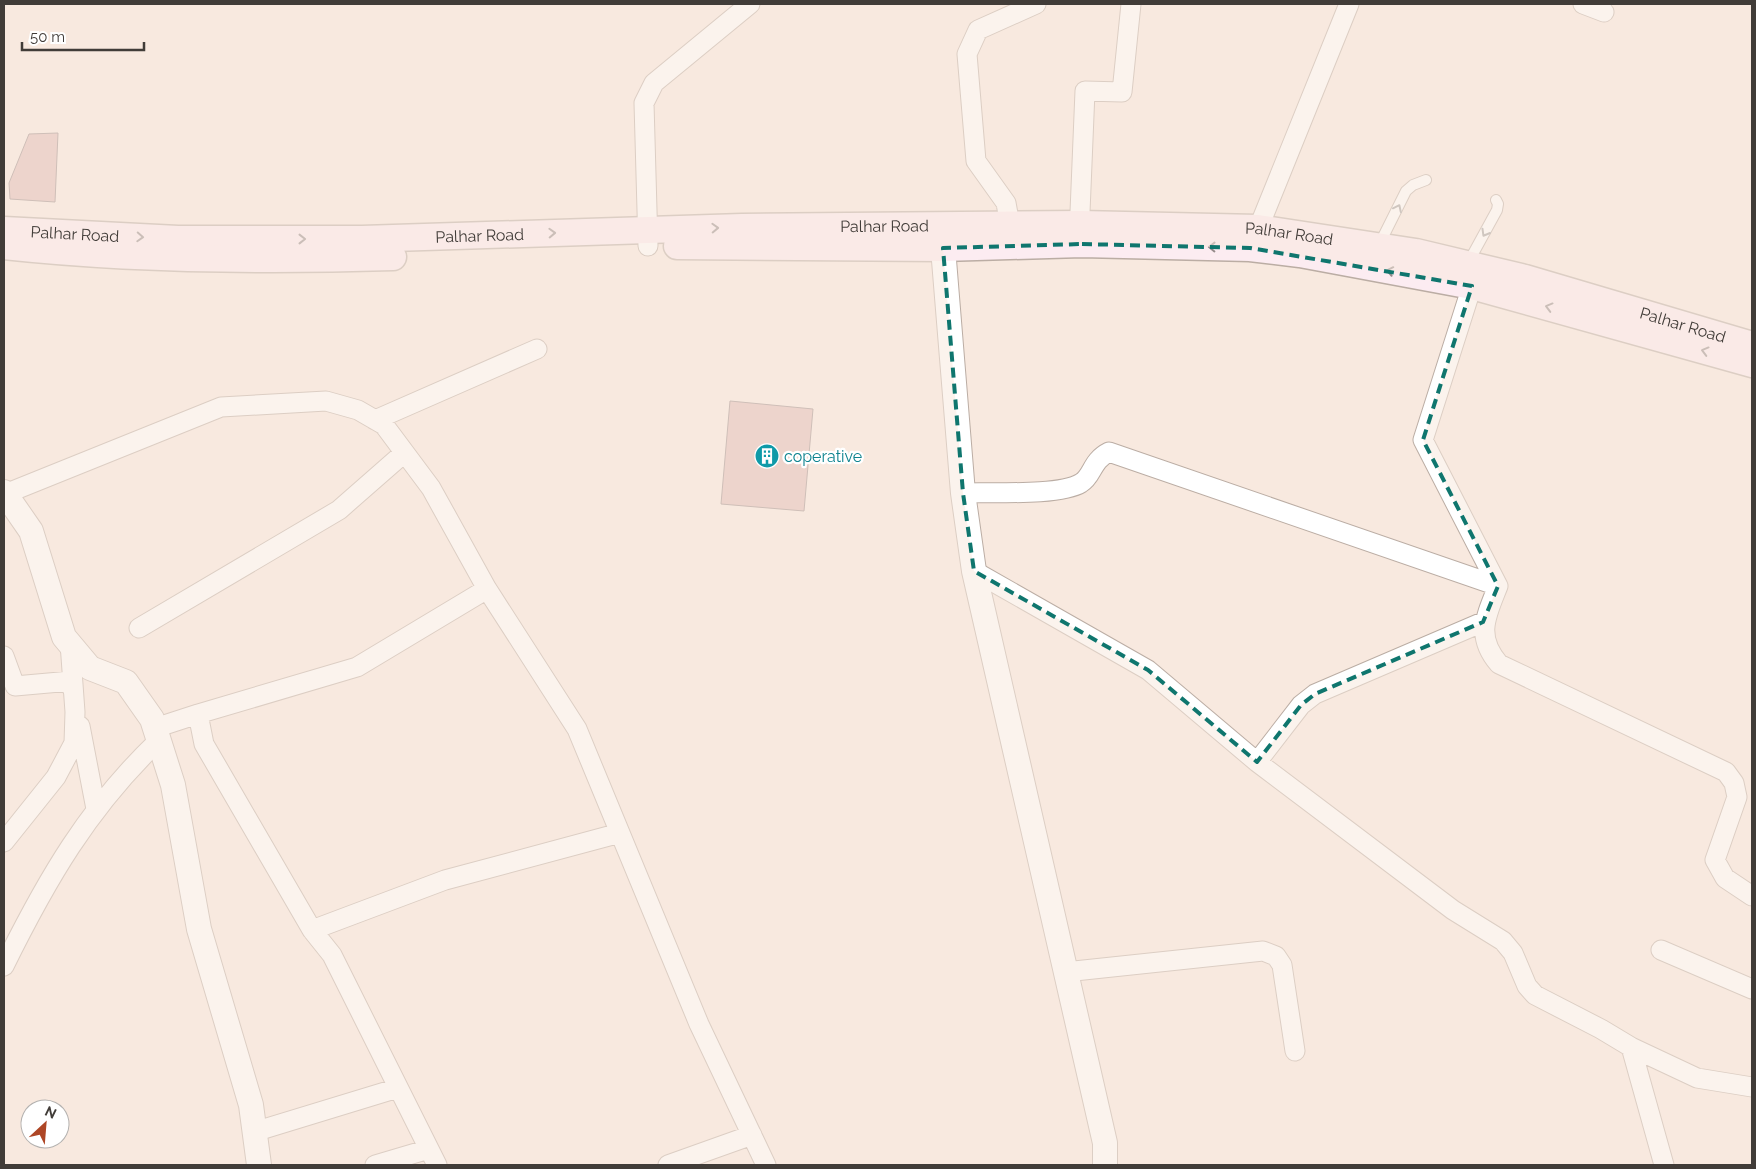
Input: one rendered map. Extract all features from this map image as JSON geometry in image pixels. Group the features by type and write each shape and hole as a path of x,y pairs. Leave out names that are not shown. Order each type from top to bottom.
{"main road":[{"name":"Palhar Road","path":"4,246 78,254 310,260 648,238 742,226 1010,225 1081,234 1254,238 1379,246 1416,252 1469,275 1752,364"},
{"name":"Palhar Road","path":"4,230 178,239 648,238 943,248 1081,234"},
{"name":"Palhar Road","path":"1254,238 1300,254 1469,275 1525,278 1752,345"}],"street":[{"path":"648,238 644,103 654,83 750,4"},
{"path":"1010,225 1006,203 976,161 967,54 978,30 1036,4"},
{"path":"1081,234 1085,91 1122,92 1131,4"},
{"path":"1254,238 1349,4"},
{"path":"1583,4 1604,12"},
{"path":"943,248 963,493 974,571 1105,1143 1105,1165"},
{"path":"1469,275 1423,440 1498,586 1484,622 1490,653 1499,664 1726,772 1734,783 1737,797 1715,860 1725,878 1752,896"},
{"path":"375,420 537,348"},
{"path":"259,1165 251,1105 199,929 172,784 152,719 126,682 90,668 64,637 31,531 4,493 221,407 326,401 358,410 384,425 431,488 488,589 577,729 699,1024 766,1165"},
{"path":"963,493 1067,490 1083,482 1098,457 1109,452 1498,586"},
{"path":"139,628 339,510 404,453"},
{"path":"974,571 1148,670 1257,762 1453,910 1504,941 1513,953 1527,986 1535,995 1631,1047 1697,1078 1752,1087"},
{"path":"4,966 38,898 96,809 157,734 198,714 357,667 488,589"},
{"path":"1257,762 1301,705 1315,694 1484,622"},
{"path":"4,842 56,777 74,743 75,712 71,680 70,643"},
{"path":"4,656 15,686 71,680"},
{"path":"71,680 96,809"},
{"path":"198,714 204,744 312,930 332,955 433,1157 375,1165"},
{"path":"312,930 445,880 620,833"},
{"path":"1661,950 1752,989"},
{"path":"1065,972 1264,951 1276,956 1282,965 1295,1051"},
{"path":"1631,1047 1664,1165"},
{"path":"254,1132 398,1088"},
{"path":"668,1165 752,1135"}],"lane":[{"path":"1379,246 1406,191 1413,184 1426,180"},
{"path":"1469,275 1497,210 1498,204 1496,200"}],"highlighted area":[{"path":"1082,244 1250,248 1472,286 1423,440 1498,586 1483,622 1315,694 1301,705 1257,762 1148,670 974,571 963,493 943,248"}],"building":[{"path":"58,133 55,202 10,199 9,183 29,134"},
{"name":"coperative","path":"730,401 813,409 804,511 721,504"}],"place":[{"name":"coperative","path":"767,456"}]}
